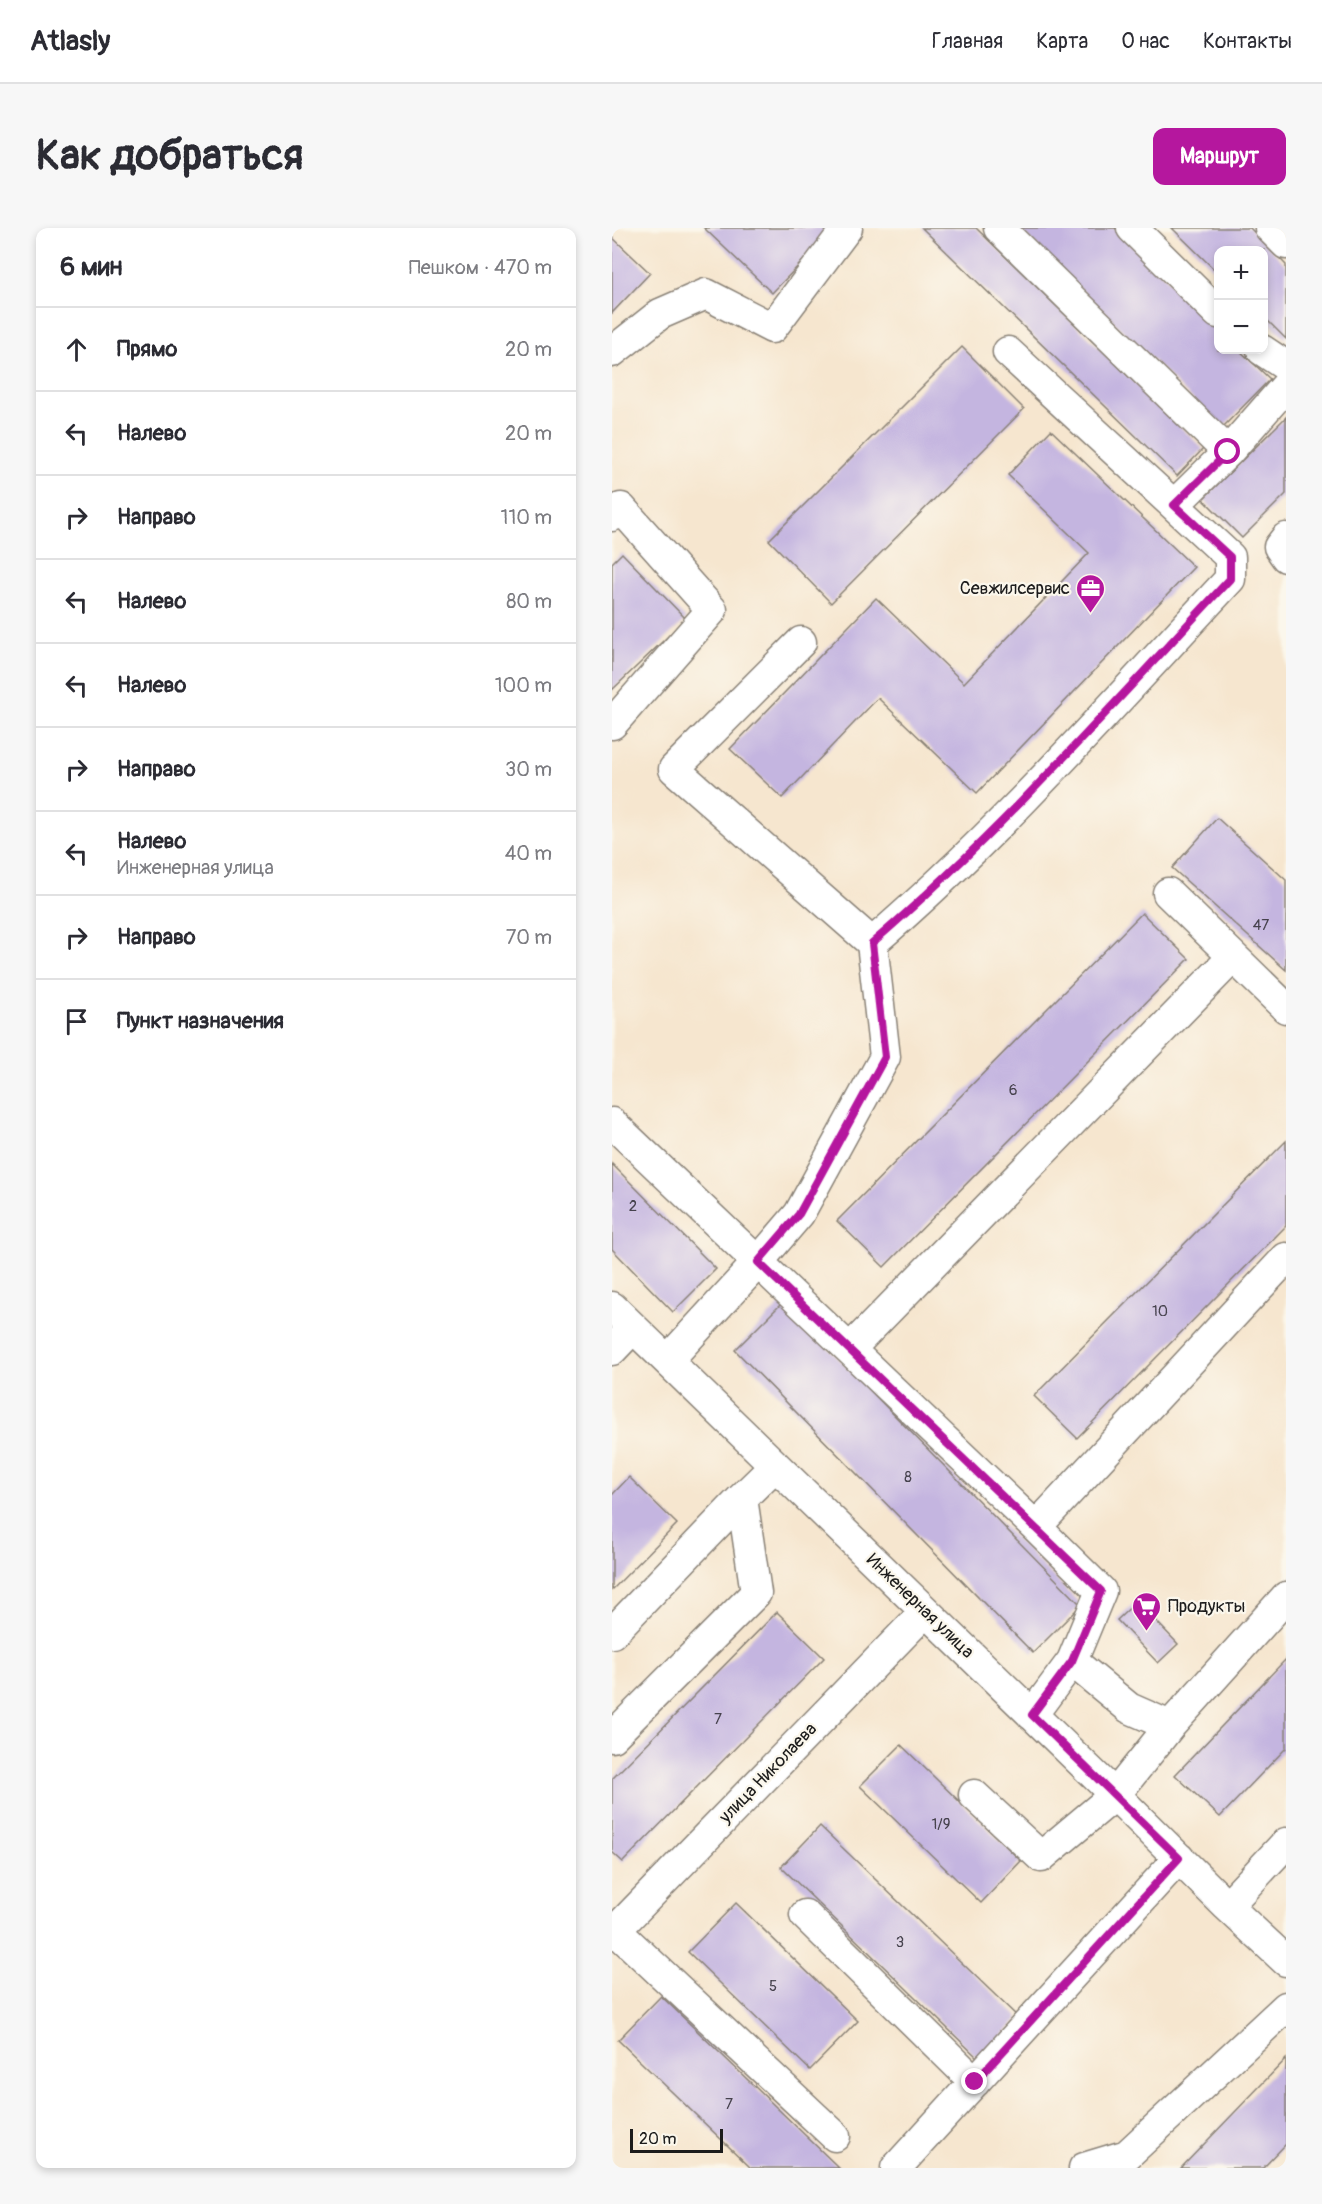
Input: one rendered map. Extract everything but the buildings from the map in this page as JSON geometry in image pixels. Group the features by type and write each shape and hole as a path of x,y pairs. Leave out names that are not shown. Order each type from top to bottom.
{"street":[{"path":"612,352 660,314 706,294 772,328 847,228"},
{"path":"999,228 1228,452"},
{"path":"1132,228 1214,309"},
{"path":"1270,228 1286,244"},
{"path":"872,943 914,908 1012,812 1230,579 1230,557 1008,352"},
{"path":"1268,354 1286,366"},
{"path":"1174,505 1228,452 1286,386"},
{"path":"612,516 621,508 712,610 612,724"},
{"path":"1286,538 1279,547 1286,557"},
{"path":"668,1360 799,1214 885,1057 872,943 674,769 801,642"},
{"path":"1168,893 1286,1008"},
{"path":"850,1349 1233,957"},
{"path":"612,1123 1101,1591 1072,1661 1032,1715"},
{"path":"1036,1527 1286,1258"},
{"name":"Инженерная улица","path":"612,1307 1286,1961"},
{"path":"612,1350 633,1328"},
{"path":"612,1633 775,1466"},
{"path":"612,1737 756,1593 742,1498"},
{"path":"974,1795 1041,1857 1115,1795 1170,1726 1286,1597"},
{"name":"улица Николаева","path":"613,1930 925,1612"},
{"path":"1072,1661 1130,1708 1170,1726"},
{"path":"1227,1906 1286,1843"},
{"path":"896,2168 1179,1858"},
{"path":"805,1915 975,2082"},
{"path":"613,1930 835,2136"},
{"path":"1084,2168 1127,2154 1286,2007"}],"place":[{"name":"Севжилсервис","path":"1091,614"},
{"name":"Продукты","path":"1147,1632"}],"route":[{"path":"975,2082 1179,1858 1032,1715 1072,1661 1101,1591 758,1262 799,1214 885,1057 872,943 914,908 1012,812 1230,579 1230,557 1174,505 1228,452"}]}
